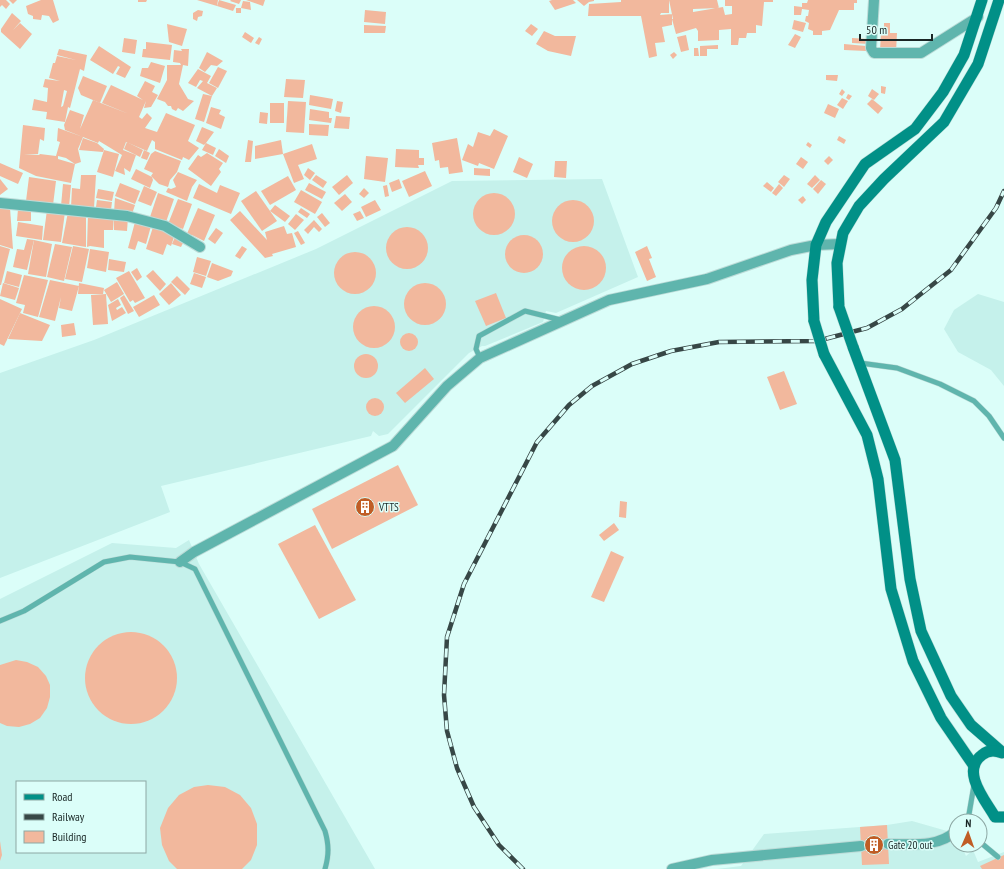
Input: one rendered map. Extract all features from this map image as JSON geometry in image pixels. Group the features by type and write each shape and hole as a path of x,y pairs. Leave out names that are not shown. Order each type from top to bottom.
{"main road":[{"path":"974,766 941,718 913,661 891,589 878,479 867,435 824,354 814,321 812,280 816,245 826,222 865,164 915,129 943,92 964,55 978,17 982,0"},
{"path":"999,0 978,64 944,122 884,179 859,206 843,232 838,263 839,307 895,460 910,579 921,631 951,696 971,725 1003,753"},
{"path":"1003,753 996,750 984,754 976,761 974,766 974,781 995,817 1004,817"}],"street":[{"path":"874,0 871,48 874,54 921,53 978,17"},
{"path":"0,203 127,216 165,226 200,247"},
{"path":"180,562 194,552 393,446 447,386 480,358 609,300 707,279 791,250 816,245 840,244"},
{"path":"888,844 927,844 948,838"},
{"path":"672,869 712,860 861,846"}],"lane":[{"path":"480,358 476,349 479,336 525,311 562,320"},
{"path":"860,363 897,368 940,384 974,401 989,416 1004,438"},
{"path":"0,621 24,611 104,562 130,557 180,562 195,569 325,831 328,843 328,856 324,869"},
{"path":"968,813 974,781"},
{"path":"988,849 998,857"}],"shaded area":[{"path":"602,179 638,277 556,313 546,311 543,322 482,346 469,353 388,434 379,436 373,431 371,436 161,486 170,512 0,578 0,373 94,340 316,249 452,181"},
{"path":"978,294 1004,302 1004,386 991,370 958,352 944,329 954,310"},
{"path":"189,540 199,564 375,869 0,869 0,599 112,543 176,548"},
{"path":"912,821 948,831 948,853 965,853 966,856 970,853 974,853 978,862 1004,852 1004,869 717,869 741,866 764,834 887,825"}],"building":[{"path":"0,0 6,0 10,4 6,9 2,5 0,7"},
{"path":"9,0 17,0 13,4"},
{"path":"41,0 53,0 59,20 53,23 49,16 42,15 41,20 33,19 33,16 28,14 26,6"},
{"path":"138,0 147,0 146,2 138,2"},
{"path":"197,0 218,0 217,6"},
{"path":"219,0 236,5 233,11 217,6"},
{"path":"241,0 239,4 230,1"},
{"path":"246,0 265,0 263,6"},
{"path":"573,0 576,3 555,10 549,1"},
{"path":"577,0 594,1 589,2 584,6"},
{"path":"621,0 669,0 669,13 661,13 660,15 672,14 672,25 662,27 665,42 655,43 657,56 649,58 641,16 588,16 589,4 621,2"},
{"path":"669,0 717,0 719,8 723,7 725,15 732,14 732,6 725,6 725,0 773,0 773,2 764,2 762,26 756,25 756,33 747,33 746,38 739,38 738,45 731,45 731,29 719,30 719,40 698,41 698,31 696,28 676,34","holes":["716,8 693,12 693,9"]},
{"path":"808,0 857,0 857,3 854,3 854,10 839,10 830,30 822,31 822,35 813,35 813,31 808,29 809,23 805,21 809,10 802,9 801,15 794,15 794,6 802,7 802,3 807,3"},
{"path":"243,1 250,2 251,10 241,8"},
{"path":"236,8 241,8 241,13 236,13"},
{"path":"198,10 203,11 202,16 198,17 197,21 193,19 193,13"},
{"path":"365,10 386,12 385,24 364,22"},
{"path":"12,13 21,21 13,30 20,23 32,34 20,49 1,32 1,29"},
{"path":"794,20 806,23 803,32 792,29"},
{"path":"884,23 890,23 890,33 897,33 896,52 880,51 881,32 884,32"},
{"path":"167,24 187,29 182,46 169,42"},
{"path":"531,24 538,29 532,36 525,31"},
{"path":"364,25 386,26 385,33 364,33"},
{"path":"544,31 555,36 576,36 571,56 548,51 536,44"},
{"path":"245,32 254,38 251,43 242,37"},
{"path":"795,34 801,37 795,48 788,45"},
{"path":"686,35 689,50 681,52 677,37"},
{"path":"259,37 262,39 259,45 255,43"},
{"path":"124,38 137,40 135,54 122,52"},
{"path":"852,38 869,39 869,44 852,43"},
{"path":"146,42 172,45 170,60 142,57 143,49 146,49"},
{"path":"844,44 866,46 866,51 844,50"},
{"path":"718,45 718,49 707,49 707,56 700,56 700,46"},
{"path":"99,46 131,67 125,78 116,74 120,67 118,66 113,74 90,60"},
{"path":"694,48 698,48 699,56 694,56"},
{"path":"59,49 87,55 84,71 80,69 65,122 46,119 47,112 32,110 34,99 47,102 48,88 43,87 45,79 60,81 49,78 53,63 55,63 57,56 76,60 57,55","holes":["64,90 67,91 63,106 61,107"]},
{"path":"181,49 189,49 188,66 183,65 179,84 188,99 194,101 183,111 178,108 176,111 165,102 157,99 167,80 167,65 181,65 180,63 173,62 174,50 182,51"},
{"path":"207,52 223,61 217,66 211,65 205,72 199,68"},
{"path":"674,52 677,55 673,59 670,55"},
{"path":"151,62 165,66 160,83 140,76 142,68 148,68"},
{"path":"218,67 227,71 218,88 209,83"},
{"path":"198,69 211,76 207,83 217,88 212,96 197,88 203,81 200,80 196,87 188,83"},
{"path":"826,75 838,75 837,81 826,80"},
{"path":"83,76 107,86 100,103 81,95 78,88"},
{"path":"286,79 305,80 303,98 284,97"},
{"path":"145,81 155,86 152,92 158,95 151,107 144,108 146,101 139,117 142,119 147,113 152,118 145,128 157,132 166,113 195,125 188,141 199,148 189,160 183,157 182,160 155,149 155,142 152,140 147,151 126,142 123,150 136,155 130,172 124,168 125,175 115,171 122,155 99,141 98,143 65,130 64,125 70,110 84,115 80,129 93,100 129,114 102,103 111,85 143,100 137,96"},
{"path":"881,86 886,87 885,94 881,93"},
{"path":"842,89 845,92 842,96 839,94"},
{"path":"872,89 879,94 874,100 868,96"},
{"path":"203,94 212,96 204,122 195,119"},
{"path":"848,94 852,96 849,100 846,98"},
{"path":"310,95 333,99 331,109 309,105"},
{"path":"842,98 848,101 843,109 837,105"},
{"path":"872,99 883,108 878,114 867,104"},
{"path":"288,101 306,102 304,133 286,132"},
{"path":"337,101 343,102 341,113 335,111"},
{"path":"270,103 284,103 284,123 270,123"},
{"path":"828,104 839,109 835,118 824,113"},
{"path":"211,107 221,110 219,114 225,117 221,129 206,123"},
{"path":"310,109 329,112 329,118 332,118 331,123 309,120"},
{"path":"260,112 268,113 267,124 259,123"},
{"path":"336,116 350,117 349,129 334,128"},
{"path":"309,124 329,125 328,136 309,135"},
{"path":"23,125 45,128 44,141 40,139 38,154 24,154 56,156 60,142 57,141 58,128 83,137 78,149 81,162 75,164 71,183 36,176 19,168","holes":["58,156 66,158 75,164 58,159"]},
{"path":"202,127 214,132 204,145 196,141"},
{"path":"494,129 508,136 494,169 479,163 478,166 462,160 468,144 473,147 478,132 490,136"},
{"path":"839,136 846,140 844,144 837,140"},
{"path":"83,138 97,143 104,149 103,152 79,150"},
{"path":"457,138 463,172 449,174 448,167 440,168 439,160 435,161 432,143"},
{"path":"248,140 253,141 251,162 245,162"},
{"path":"281,140 283,154 255,159 255,146"},
{"path":"127,142 143,150 140,157 124,149"},
{"path":"808,142 812,145 810,148 806,145"},
{"path":"206,143 216,148 213,155 202,150"},
{"path":"312,144 317,159 298,165 304,179 294,183 283,154"},
{"path":"219,149 229,156 226,163 215,156"},
{"path":"396,149 419,150 419,158 424,158 424,165 418,165 419,168 395,167"},
{"path":"104,150 119,154 113,177 97,172"},
{"path":"144,150 150,153 147,160 141,158"},
{"path":"155,151 181,161 177,172 170,180 168,187 159,184 151,176 153,173 144,169 151,154"},
{"path":"207,153 223,163 219,169 221,172 211,186 188,169 198,155 201,157"},
{"path":"366,156 388,158 385,182 364,179"},
{"path":"829,156 833,160 828,165 824,161"},
{"path":"519,157 533,164 527,178 513,172"},
{"path":"801,157 808,162 803,169 796,164"},
{"path":"555,161 567,161 566,178 554,177"},
{"path":"0,163 23,173 18,184 0,176"},
{"path":"308,168 315,173 310,180 304,175"},
{"path":"474,168 490,169 490,176 474,175"},
{"path":"136,169 152,177 153,180 150,188 131,179"},
{"path":"425,171 432,186 409,197 402,181"},
{"path":"178,172 197,180 192,187 187,201 166,192 168,188 171,189 176,187 173,180"},
{"path":"81,175 96,175 94,208 71,207 72,188 80,189"},
{"path":"316,175 327,182 323,188 312,180"},
{"path":"347,175 353,183 339,195 332,187"},
{"path":"784,175 790,179 784,187 778,182"},
{"path":"815,175 820,180 812,188 807,184"},
{"path":"288,176 296,190 270,205 261,191"},
{"path":"29,177 56,181 53,205 26,201"},
{"path":"0,179 8,189 0,195"},
{"path":"399,179 402,188 392,192 389,183"},
{"path":"821,180 826,184 818,194 813,189"},
{"path":"767,182 774,188 771,192 763,186"},
{"path":"120,183 140,191 135,204 115,196"},
{"path":"309,183 326,192 322,199 305,190"},
{"path":"63,184 71,185 69,207 61,206"},
{"path":"199,184 217,193 220,185 240,193 231,214 193,198"},
{"path":"779,184 783,188 776,196 772,193"},
{"path":"387,185 389,196 385,197 383,186"},
{"path":"144,186 157,192 151,206 138,201"},
{"path":"364,188 369,193 364,198 359,194"},
{"path":"98,189 114,192 112,201 96,198"},
{"path":"301,190 322,202 315,214 294,202"},
{"path":"256,191 277,221 262,231 241,201"},
{"path":"158,193 174,199 166,222 150,217"},
{"path":"494,193 509,199 515,214 509,229 494,235 479,229 473,214 479,199"},
{"path":"345,194 352,202 342,211 334,203"},
{"path":"803,196 806,200 802,204 798,200"},
{"path":"115,198 135,205 132,214 114,212"},
{"path":"178,199 192,204 183,229 168,224"},
{"path":"97,200 112,202 111,210 96,207"},
{"path":"375,200 381,210 366,217 361,207"},
{"path":"569,200 577,200 588,206 594,217 594,225 588,236 577,242 569,242 558,236 552,225 552,217 558,206"},
{"path":"275,205 290,216 285,222 270,211"},
{"path":"0,208 10,208 13,249 0,245"},
{"path":"198,208 215,215 204,241 192,235 191,238 186,236"},
{"path":"301,208 310,214 307,218 298,212"},
{"path":"18,209 31,210 31,221 17,221"},
{"path":"47,210 65,212 61,242 43,240"},
{"path":"240,211 267,240 265,232 284,226 287,234 292,233 296,247 272,254 273,256 265,258 230,220"},
{"path":"360,211 364,218 357,221 353,214"},
{"path":"68,212 86,213 86,247 62,243"},
{"path":"322,213 330,223 325,227 317,217"},
{"path":"88,214 114,215 113,230 104,230 104,248 87,247"},
{"path":"296,214 304,220 295,230 288,224"},
{"path":"114,216 128,217 127,231 114,230"},
{"path":"314,220 322,229 319,232 314,227 308,234 304,230"},
{"path":"18,222 43,226 42,240 16,236"},
{"path":"135,222 151,226 146,244 138,241 135,250 128,248"},
{"path":"153,227 175,234 171,246 167,244 163,255 146,249"},
{"path":"407,227 422,233 428,248 422,263 407,269 392,263 386,248 392,233"},
{"path":"216,228 223,233 215,244 208,239"},
{"path":"298,231 305,243 301,245 294,233"},
{"path":"176,235 185,239 181,247 172,244"},
{"path":"520,235 528,235 538,240 542,247 542,261 538,268 528,273 520,273 510,268 508,265 505,258 505,250 510,240 513,238"},
{"path":"27,239 34,240 27,270 13,267 17,249 24,250"},
{"path":"34,240 52,244 46,277 28,274"},
{"path":"55,244 72,247 64,281 47,277"},
{"path":"0,246 10,249 1,285 0,285"},
{"path":"73,246 89,249 82,282 65,279"},
{"path":"242,246 247,249 240,259 235,256"},
{"path":"584,246 596,250 602,256 606,268 602,280 596,286 584,290 572,286 566,280 562,268 566,256 572,250"},
{"path":"647,246 652,258 649,259 656,277 647,281 635,252"},
{"path":"90,249 109,252 106,272 87,268"},
{"path":"355,252 370,258 376,273 370,288 355,294 340,288 334,273 340,258"},
{"path":"197,257 211,261 206,276 193,272"},
{"path":"109,259 126,262 124,272 108,270"},
{"path":"212,263 233,271 231,276 218,281 207,277"},
{"path":"137,268 142,277 137,281 131,272"},
{"path":"153,270 166,284 160,291 146,276"},
{"path":"7,271 22,275 19,287 4,283"},
{"path":"129,271 145,298 135,303 133,300 130,302 116,278"},
{"path":"194,273 206,277 202,288 190,284"},
{"path":"24,275 48,280 38,317 23,313 25,305 16,303"},
{"path":"177,276 190,289 185,295 171,282"},
{"path":"50,280 79,286 72,311 59,308 61,297 55,321 39,317"},
{"path":"117,282 124,294 111,302 104,290"},
{"path":"3,283 19,288 15,300 0,296"},
{"path":"79,283 104,288 103,294 78,294"},
{"path":"171,283 181,295 169,305 159,294"},
{"path":"425,283 440,289 446,304 440,319 425,325 410,319 404,304 410,289"},
{"path":"496,293 506,318 486,326 475,301"},
{"path":"106,294 108,324 93,325 91,295"},
{"path":"124,295 134,311 128,314 120,298"},
{"path":"154,295 160,305 139,317 133,307"},
{"path":"0,299 22,309 4,346 0,344"},
{"path":"118,299 121,305 116,308 117,310 122,307 126,313 112,321 108,305"},
{"path":"374,306 389,312 395,327 389,342 374,348 359,342 353,327 359,312"},
{"path":"20,313 50,325 42,341 8,339"},
{"path":"74,323 76,335 62,337 61,325"},
{"path":"409,333 415,336 418,342 415,348 409,351 403,348 400,342 403,336"},
{"path":"366,354 374,358 378,366 374,374 366,378 358,374 354,366 358,358"},
{"path":"425,368 434,379 405,403 396,393"},
{"path":"784,371 797,404 780,410 767,377"},
{"path":"375,398 381,401 384,407 381,413 375,416 369,413 366,407 369,401"},
{"name":"VTTS","path":"398,465 418,505 332,549 312,509"},
{"path":"620,501 627,502 626,518 619,517"},
{"path":"614,523 619,530 604,541 599,535"},
{"path":"315,525 356,600 319,619 278,544"},
{"path":"611,551 624,557 604,602 591,597"},
{"path":"122,632 140,632 157,639 170,652 177,669 177,687 170,704 157,717 140,724 122,724 105,717 92,704 85,687 85,669 92,652 105,639"},
{"path":"16,660 27,662 38,667 46,676 50,685 50,697 47,708 40,718 30,724 19,727 7,726 0,723 0,665"},
{"path":"208,785 225,787 240,795 251,808 257,824 257,845 251,860 242,869 177,869 169,861 162,845 160,828 168,808 179,795 194,787"},
{"name":"Gate 20 out","path":"887,825 889,864 862,865 860,827"},
{"path":"0,841 2,855 0,861"},
{"path":"1004,855 1004,869 982,869 980,866"}],"tunnel":[{"path":"861,846 888,844"}],"railway":[{"path":"523,869 499,845 474,807 457,768 447,731 444,695 447,637 464,584 537,442 569,405 592,386 632,364 671,351 719,342 817,341 867,328 902,309 951,270 996,208 1004,191"}],"place":[{"name":"VTTS","path":"365,507"},
{"name":"Gate 20 out","path":"874,845"}]}
